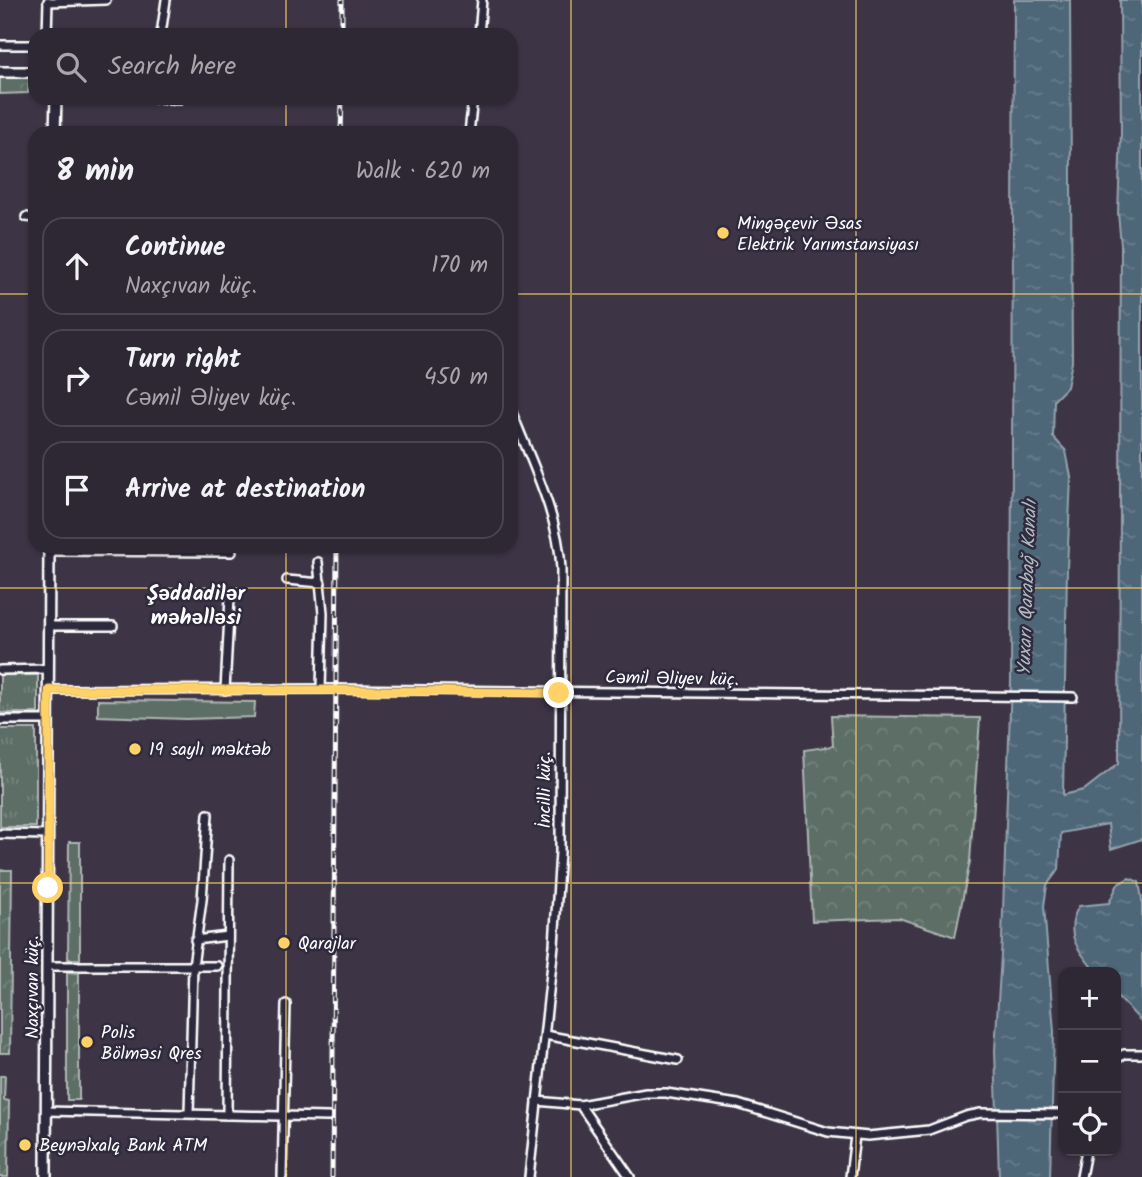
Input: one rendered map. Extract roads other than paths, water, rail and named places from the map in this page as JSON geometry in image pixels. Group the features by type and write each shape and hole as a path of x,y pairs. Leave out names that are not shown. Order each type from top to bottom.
{"street":[{"path":"47,28 48,1 106,0"},
{"path":"162,28 166,0"},
{"path":"480,28 482,0"},
{"path":"0,45 28,46"},
{"path":"0,72 28,72"},
{"path":"55,126 56,105"},
{"path":"470,126 471,105"},
{"name":"İncilli küç.","path":"518,429 552,519 560,551 560,852 554,945 529,1177"},
{"name":"Naxçıvan küç.","path":"46,1177 50,553"},
{"path":"318,562 323,613 321,690"},
{"path":"287,580 321,583"},
{"path":"226,690 230,597"},
{"path":"49,626 113,626"},
{"path":"0,670 48,669"},
{"name":"Cəmil Əliyev küç.","path":"49,690 1073,697"},
{"path":"0,720 49,720"},
{"path":"189,1113 193,966 202,900 208,814"},
{"path":"0,834 48,835"},
{"path":"227,1115 229,860"},
{"path":"195,940 228,936"},
{"path":"48,966 218,966"},
{"path":"282,1177 286,1004"},
{"path":"545,1035 678,1060"},
{"path":"1121,1056 1142,1054"},
{"path":"537,1101 580,1105 646,1093 666,1093 738,1104 812,1128 855,1136 929,1130 971,1114 1058,1114"},
{"path":"580,1105 630,1177"},
{"path":"46,1111 328,1117"},
{"path":"850,1177 855,1136"},
{"path":"1081,1177 1085,1156"}],"water":[{"name":"Yuxarı Qarabağ Kanalı","path":"1014,0 1070,0 1072,362 1067,387 1054,400 1053,437 1066,451 1071,477 1063,795 1084,790 1119,763 1120,0 1142,0 1142,839 1111,849 1108,824 1061,833 1059,869 1047,885 1044,906 1054,1032 1050,1177 999,1177 995,1050 1002,939 1011,681"},
{"path":"1129,878 1139,882 1142,899 1142,1022 1121,1000 1121,967 1092,967 1078,949 1073,933 1074,916 1079,906 1109,903 1118,884"}],"railway":[{"path":"342,0 342,28"},
{"path":"341,126 342,105"},
{"path":"332,1177 337,553"}],"place":[{"name":"Mingəçevir Əsas Elektrik Yarımstansiyası","path":"723,233"},
{"name":"19 saylı məktəb","path":"135,749"},
{"name":"Qarajlar","path":"284,943"},
{"name":"Polis Bölməsi Qres","path":"87,1042"},
{"name":"Beynəlxalq Bank ATM","path":"25,1145"}],"district":[{"name":"Şəddadilər məhəlləsi","path":"196,605"}]}
